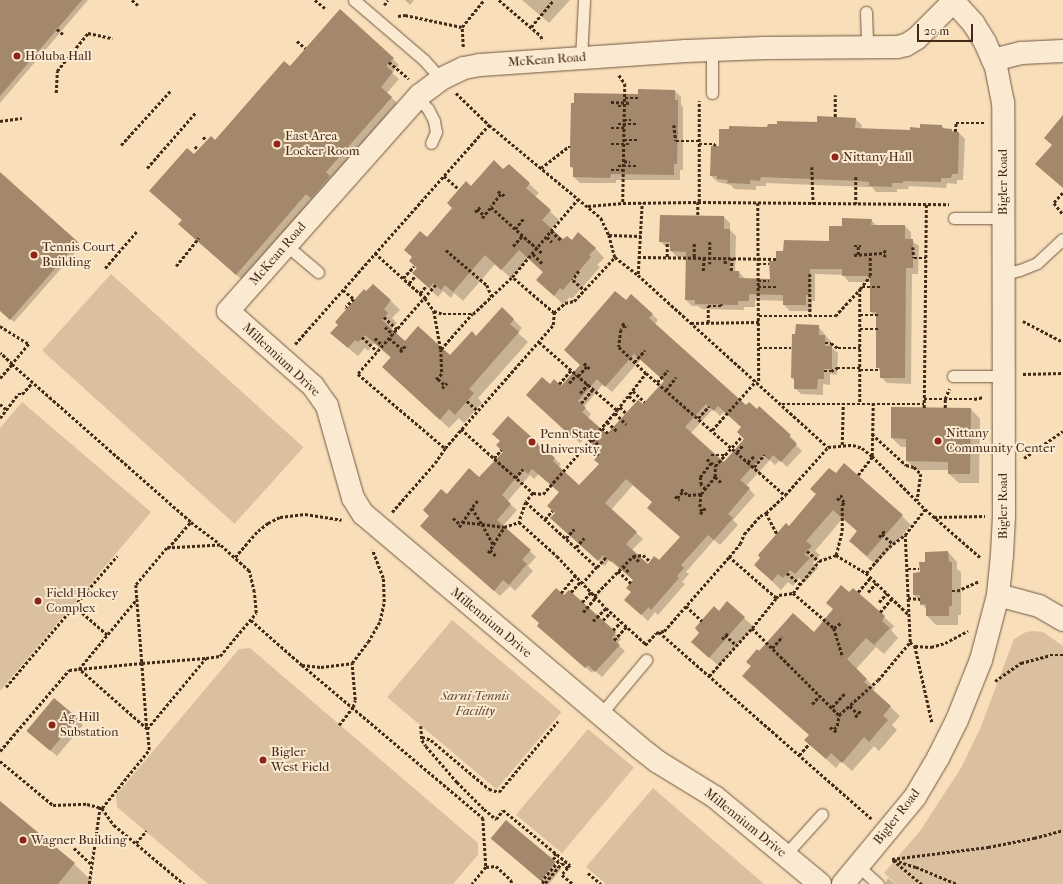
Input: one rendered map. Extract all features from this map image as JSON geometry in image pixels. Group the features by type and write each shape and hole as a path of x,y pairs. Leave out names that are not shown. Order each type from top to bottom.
{"street":[{"name":"McKean Road","path":"228,312 416,91 464,68 480,65 712,50 897,47 911,42 928,28 953,0"},
{"name":"Bigler Road","path":"843,884 915,797 938,758 957,720 981,660 998,595 1004,515 1010,375 1003,274 1003,103 1000,84 993,60 980,34 953,0"},
{"path":"993,60 1021,53 1063,50"},
{"name":"Millennium Drive","path":"228,312 313,386 327,406 352,498 363,514 600,715 658,762 715,797 820,884"},
{"path":"998,595 1039,606 1063,620"}],"lane":[{"path":"354,0 424,60 441,79"},
{"path":"581,58 584,0"},
{"path":"866,12 867,48"},
{"path":"712,50 712,93"},
{"path":"416,91 434,121 436,132 431,143"},
{"path":"954,218 1003,218"},
{"path":"1003,274 1020,270 1037,263 1063,239"},
{"path":"286,245 318,272"},
{"path":"953,376 1010,375"},
{"path":"600,715 646,660"},
{"path":"786,856 822,814"},
{"path":"858,866 878,884"}],"path":[{"path":"132,0 138,6"},
{"path":"315,0 324,8"},
{"path":"384,4 388,0"},
{"path":"464,54 462,27 484,0"},
{"path":"499,0 541,36 544,48"},
{"path":"530,27 554,0"},
{"path":"398,16 462,27"},
{"path":"57,29 63,34"},
{"path":"56,93 57,71 88,33 112,38"},
{"path":"296,41 305,48"},
{"path":"389,62 416,91"},
{"path":"616,71 625,84 624,203"},
{"path":"441,79 490,124 601,218 609,235 615,257 638,275 828,447"},
{"path":"121,145 171,90"},
{"path":"835,94 835,117"},
{"path":"624,98 638,98"},
{"path":"698,216 699,98"},
{"path":"611,102 631,103"},
{"path":"618,106 625,106"},
{"path":"147,168 196,112"},
{"path":"0,121 22,118"},
{"path":"624,120 631,120"},
{"path":"955,132 956,122 977,123"},
{"path":"281,359 490,124"},
{"path":"618,124 638,124"},
{"path":"674,125 676,141 699,141"},
{"path":"611,128 624,128"},
{"path":"203,137 207,140"},
{"path":"611,144 637,140"},
{"path":"624,142 631,144"},
{"path":"699,144 715,144 715,146"},
{"path":"195,146 198,150"},
{"path":"541,168 570,147"},
{"path":"618,148 624,148"},
{"path":"624,161 630,162"},
{"path":"618,166 637,166"},
{"path":"812,167 812,204"},
{"path":"611,170 624,170"},
{"path":"444,176 459,189"},
{"path":"856,177 856,204"},
{"path":"498,191 505,196"},
{"path":"1063,192 1054,203 1063,214"},
{"path":"477,209 483,217 501,194"},
{"path":"441,349 473,314 512,277 578,199"},
{"path":"587,206 624,203 698,202 957,204"},
{"path":"638,275 642,203"},
{"path":"712,430 757,382 759,348 758,203"},
{"path":"924,408 926,204"},
{"path":"491,207 542,253"},
{"path":"515,229 523,219"},
{"path":"105,268 138,231"},
{"path":"551,231 562,241"},
{"path":"609,235 641,236"},
{"path":"513,246 522,236"},
{"path":"547,237 552,242"},
{"path":"176,266 198,238"},
{"path":"666,257 667,242"},
{"path":"694,242 694,257"},
{"path":"710,242 710,264"},
{"path":"858,246 856,255 885,253"},
{"path":"913,247 914,258 926,258"},
{"path":"446,250 487,285 492,297"},
{"path":"885,250 885,257"},
{"path":"375,253 420,293 434,311 441,349 442,374 436,380 445,385"},
{"path":"533,254 542,263"},
{"path":"759,316 836,316 870,276 870,254"},
{"path":"339,724 353,707 355,700 352,663 380,621 383,611 383,578 377,558 366,542 435,463 461,428 553,325 554,313 565,303 574,301 615,257"},
{"path":"638,257 776,259"},
{"path":"703,271 704,257"},
{"path":"725,258 725,264"},
{"path":"732,258 732,271"},
{"path":"758,264 769,264"},
{"path":"403,278 414,266"},
{"path":"579,271 573,280 584,290"},
{"path":"810,274 810,316"},
{"path":"409,283 414,276"},
{"path":"512,277 554,313"},
{"path":"758,281 769,281"},
{"path":"436,285 358,374 445,448"},
{"path":"420,293 426,286"},
{"path":"758,286 776,287"},
{"path":"861,288 880,287"},
{"path":"860,403 861,288"},
{"path":"343,290 354,299 346,307 347,308"},
{"path":"708,323 708,306 721,304"},
{"path":"434,311 443,314 473,314"},
{"path":"860,315 880,315"},
{"path":"384,317 397,329"},
{"path":"1018,318 1063,342"},
{"path":"691,323 759,322"},
{"path":"616,330 621,330 626,326 622,323"},
{"path":"0,326 29,344 0,378"},
{"path":"385,327 393,334"},
{"path":"860,329 880,329"},
{"path":"621,330 619,347 656,382 785,495"},
{"path":"362,337 377,351"},
{"path":"375,338 382,345"},
{"path":"390,338 402,349"},
{"path":"539,342 593,389 618,409 626,413"},
{"path":"825,343 831,343 838,348"},
{"path":"400,352 405,346"},
{"path":"759,348 791,348"},
{"path":"832,349 860,348"},
{"path":"634,362 645,350"},
{"path":"0,353 32,383 191,522 235,557 249,571 256,613 220,656 69,670 0,751"},
{"path":"584,363 590,369"},
{"path":"569,383 587,366"},
{"path":"832,366 836,368 880,370"},
{"path":"824,371 831,371 836,368"},
{"path":"559,384 571,370"},
{"path":"656,382 668,370"},
{"path":"461,428 533,493 543,494 602,428 646,373"},
{"path":"1010,375 1063,373"},
{"path":"666,390 676,377"},
{"path":"0,418 18,394 22,394 32,383"},
{"path":"580,393 588,384"},
{"path":"581,403 593,389"},
{"path":"633,391 645,402"},
{"path":"629,396 636,402"},
{"path":"924,399 974,399 989,396"},
{"path":"467,401 477,410"},
{"path":"842,445 843,403"},
{"path":"858,475 873,456 873,403"},
{"path":"0,404 7,410"},
{"path":"782,404 924,404"},
{"path":"698,418 708,406"},
{"path":"614,413 626,424"},
{"path":"607,422 618,432"},
{"path":"602,428 608,433"},
{"path":"1018,462 1063,431"},
{"path":"872,434 906,465 914,467 921,474 917,502"},
{"path":"703,511 700,509 701,494 715,477 715,466 742,436"},
{"path":"592,439 598,444"},
{"path":"587,444 599,455"},
{"path":"865,813 657,632 664,631 740,544 744,534 760,516 766,513 785,495 828,447 853,445 862,448 873,456 917,502 986,562"},
{"path":"737,452 742,446"},
{"path":"494,458 501,450"},
{"path":"711,455 725,455"},
{"path":"754,467 764,455"},
{"path":"748,462 754,456"},
{"path":"707,459 715,466"},
{"path":"499,463 502,460"},
{"path":"705,488 701,485 700,477 711,463"},
{"path":"515,478 523,469"},
{"path":"715,477 721,482"},
{"path":"677,498 682,490 688,495 701,494"},
{"path":"454,518 460,524 482,524 504,527 518,522 526,502 533,493"},
{"path":"836,555 842,531 842,505 844,502 838,499 842,495"},
{"path":"460,524 478,501"},
{"path":"526,502 597,567"},
{"path":"472,508 494,546"},
{"path":"700,514 706,508"},
{"path":"866,573 893,544 905,534 925,509"},
{"path":"545,519 552,511"},
{"path":"766,513 777,534"},
{"path":"235,557 258,531 268,523 280,517 305,514 342,520 348,524"},
{"path":"933,517 989,516"},
{"path":"550,524 553,521"},
{"path":"89,884 101,807 149,750 136,585 191,522"},
{"path":"518,522 576,575 606,608 646,643 646,660"},
{"path":"497,556 489,551 494,546 504,527"},
{"path":"561,534 564,530"},
{"path":"566,538 574,530"},
{"path":"879,537 885,530"},
{"path":"882,534 893,544"},
{"path":"834,730 837,726 839,715 878,680 910,642 908,614 908,569 905,534"},
{"path":"576,547 584,538"},
{"path":"167,548 220,545"},
{"path":"581,552 584,548"},
{"path":"807,551 819,561"},
{"path":"583,612 633,556 642,555 650,561"},
{"path":"709,676 752,628 778,595 793,593 819,561 836,555"},
{"path":"836,555 871,577 908,614"},
{"path":"6,687 117,556"},
{"path":"633,556 640,562"},
{"path":"729,557 776,598"},
{"path":"592,562 595,558"},
{"path":"571,592 606,558"},
{"path":"623,566 630,572"},
{"path":"908,569 920,569"},
{"path":"618,572 631,583"},
{"path":"787,573 800,584"},
{"path":"561,593 576,575"},
{"path":"908,576 913,576"},
{"path":"858,592 871,577"},
{"path":"952,591 957,591 984,579"},
{"path":"868,592 876,583"},
{"path":"582,602 591,592"},
{"path":"908,592 913,592"},
{"path":"793,593 834,628 843,657"},
{"path":"879,602 887,593"},
{"path":"880,612 892,598"},
{"path":"908,598 920,598"},
{"path":"79,669 137,599"},
{"path":"74,606 107,635"},
{"path":"686,606 702,620"},
{"path":"593,621 606,608"},
{"path":"603,620 611,612"},
{"path":"251,620 483,818 486,867 472,884"},
{"path":"613,630 622,622"},
{"path":"834,628 842,622"},
{"path":"614,640 627,626"},
{"path":"752,628 839,715"},
{"path":"910,642 915,646 931,647 945,643 969,630"},
{"path":"722,639 728,633"},
{"path":"725,636 736,645"},
{"path":"772,648 782,637"},
{"path":"915,646 933,726"},
{"path":"995,681 1009,670 1028,661 1050,655 1063,655"},
{"path":"147,729 206,658"},
{"path":"302,665 321,667 352,663"},
{"path":"79,669 147,729"},
{"path":"832,707 845,693"},
{"path":"812,704 820,695"},
{"path":"850,706 858,714"},
{"path":"855,717 861,710"},
{"path":"422,737 431,740 489,789 499,792 558,721"},
{"path":"421,726 422,737 426,746 457,782 496,819 504,810 570,865 562,875 573,884"},
{"path":"830,727 837,732"},
{"path":"799,755 809,744"},
{"path":"0,761 53,804 87,804 101,807 114,825 184,884"},
{"path":"892,859 988,846 1034,838 1063,830"},
{"path":"136,843 146,831"},
{"path":"74,848 92,865"},
{"path":"556,853 553,857 559,861 542,881 545,883 562,864 568,868"},
{"path":"892,859 922,884"},
{"path":"892,859 957,884"},
{"path":"486,867 496,866 511,880 512,884"},
{"path":"588,873 601,884"}],"green space":[{"path":"111,274 303,447 235,524 42,351"},
{"name":"Field Hockey Complex","path":"22,402 151,512 0,691 0,428"},
{"name":"Sarni Tennis Facility","path":"452,620 562,712 497,789 387,697"},
{"path":"1026,632 1043,632 1063,646 1063,884 896,884 884,873 920,831 961,768 980,729 1014,639"},
{"name":"Bigler West Field","path":"250,648 478,843 478,855 453,884 208,884 117,807 116,795 239,649"},
{"path":"588,729 634,768 562,853 516,815"},
{"path":"653,788 764,884 606,884 586,867"}],"building":[{"name":"Holuba Hall","path":"0,0 82,0 0,96"},
{"name":"East Area Locker Room","path":"340,9 394,58 386,66 393,72 381,87 392,97 326,172 330,176 311,198 306,194 236,275 178,224 182,220 149,191 187,148 194,154 211,136 215,140 284,61 290,66"},
{"path":"638,89 675,90 675,100 678,100 678,123 677,164 674,164 674,175 611,174 610,178 573,177 573,167 570,167 570,147 571,103 574,103 574,93 638,94"},
{"path":"1063,115 1063,188 1035,164 1052,145 1044,138"},
{"name":"Nittany Hall","path":"817,116 856,118 855,128 910,130 910,127 920,128 920,124 942,125 942,128 952,129 952,132 959,132 958,174 952,174 951,178 941,178 941,182 903,181 903,183 892,183 892,187 869,186 869,182 859,181 761,177 760,181 750,180 750,184 727,183 728,180 717,179 717,176 710,176 711,146 719,146 719,129 729,129 729,126 767,127 768,124 777,124 777,121 817,122"},
{"path":"494,160 503,169 509,164 530,183 526,188 551,210 542,220 563,239 567,236 572,240 578,232 596,248 589,255 591,257 563,290 560,288 554,296 536,280 543,272 519,250 501,270 485,255 453,292 445,285 441,290 433,283 429,288 412,273 417,268 409,261 412,257 404,250 420,231 427,237 452,208 447,203 466,181 471,186"},
{"name":"Tennis Court Building","path":"0,172 78,242 10,320 0,311"},
{"path":"660,215 724,216 724,229 730,229 730,271 739,271 739,278 770,279 769,261 776,261 776,251 783,251 784,240 829,241 829,226 842,226 842,218 872,219 871,225 905,225 905,239 913,239 913,268 906,268 905,378 880,378 880,368 876,368 876,312 870,312 870,276 842,276 842,269 810,269 810,295 806,295 806,305 783,305 783,295 749,294 749,301 738,301 738,305 695,304 695,300 685,300 686,252 670,251 670,242 659,242"},
{"path":"373,284 391,300 384,309 388,313 382,320 405,341 418,326 450,355 472,331 476,336 502,307 514,319 510,324 519,332 469,389 474,393 455,415 449,409 440,420 382,367 391,357 365,335 358,342 355,340 348,348 330,333 338,325 335,322 364,289 366,291"},
{"path":"615,291 626,300 631,294 653,314 649,318 746,405 749,402 757,409 759,406 791,435 789,437 797,444 781,462 773,455 769,460 763,455 740,480 750,488 728,514 733,518 714,540 708,535 681,565 684,568 677,576 679,578 651,610 649,607 641,615 624,600 631,592 626,588 633,580 603,555 598,561 550,518 555,513 547,506 559,492 532,469 528,474 523,469 502,495 511,504 497,520 531,550 522,560 527,564 509,585 503,580 494,591 420,526 429,516 423,510 441,489 447,494 469,468 479,477 503,452 496,445 500,441 492,434 508,416 555,458 553,461 579,485 599,464 594,460 601,452 578,432 573,438 526,395 542,377 550,384 554,379 561,386 580,365 564,350","holes":["634,354 664,381 643,404 638,400 607,434 582,412 586,408 578,401 597,379 605,387","706,404 714,411 718,406 741,427 737,432 744,439 724,462 685,427","626,479 652,502 647,508 680,537 659,560 654,556 648,564 626,544 637,532 605,503"]},
{"path":"796,324 819,325 819,335 825,335 825,346 832,346 832,369 824,369 824,379 818,379 817,389 794,389 794,378 791,378 792,334 795,334"},
{"name":"Nittany Community Center","path":"891,407 971,408 970,474 948,474 948,462 906,461 906,439 891,438"},
{"path":"844,463 903,515 867,556 849,541 857,531 833,510 806,541 812,546 804,554 810,558 795,574 790,570 783,578 778,574 772,581 754,565 760,558 758,555 786,523 789,526 816,494 810,489 829,468 836,473"},
{"path":"948,551 949,562 952,562 952,606 949,606 949,616 926,616 926,604 920,605 920,595 913,595 913,573 920,572 919,562 925,562 925,552"},
{"path":"841,585 849,592 853,588 885,616 882,621 890,628 874,645 866,638 847,659 867,679 864,682 891,706 883,716 888,720 869,742 864,737 842,763 831,753 826,759 804,740 809,735 742,676 751,666 746,662 757,649 759,651 793,613 814,632 833,609 826,603"},
{"path":"556,588 564,595 569,590 616,632 612,638 620,645 595,672 588,665 585,668 537,626 539,623 531,616"},
{"path":"727,601 745,617 709,658 691,642 699,633 695,628 714,606 719,611"},
{"name":"Ag Hill Substation","path":"54,698 78,718 50,751 26,731"},
{"name":"Wagner Building","path":"0,801 75,863 58,884 0,884"},
{"path":"506,820 556,862 540,880 491,838"}],"place":[{"name":"Holuba Hall","path":"17,56"},
{"name":"East Area Locker Room","path":"277,144"},
{"name":"Nittany Hall","path":"835,157"},
{"name":"Tennis Court Building","path":"34,255"},
{"name":"Nittany Community Center","path":"938,441"},
{"name":"Penn State University","path":"532,442"},
{"name":"Field Hockey Complex","path":"38,601"},
{"name":"Ag Hill Substation","path":"52,725"},
{"name":"Bigler West Field","path":"263,760"},
{"name":"Wagner Building","path":"23,840"}]}
